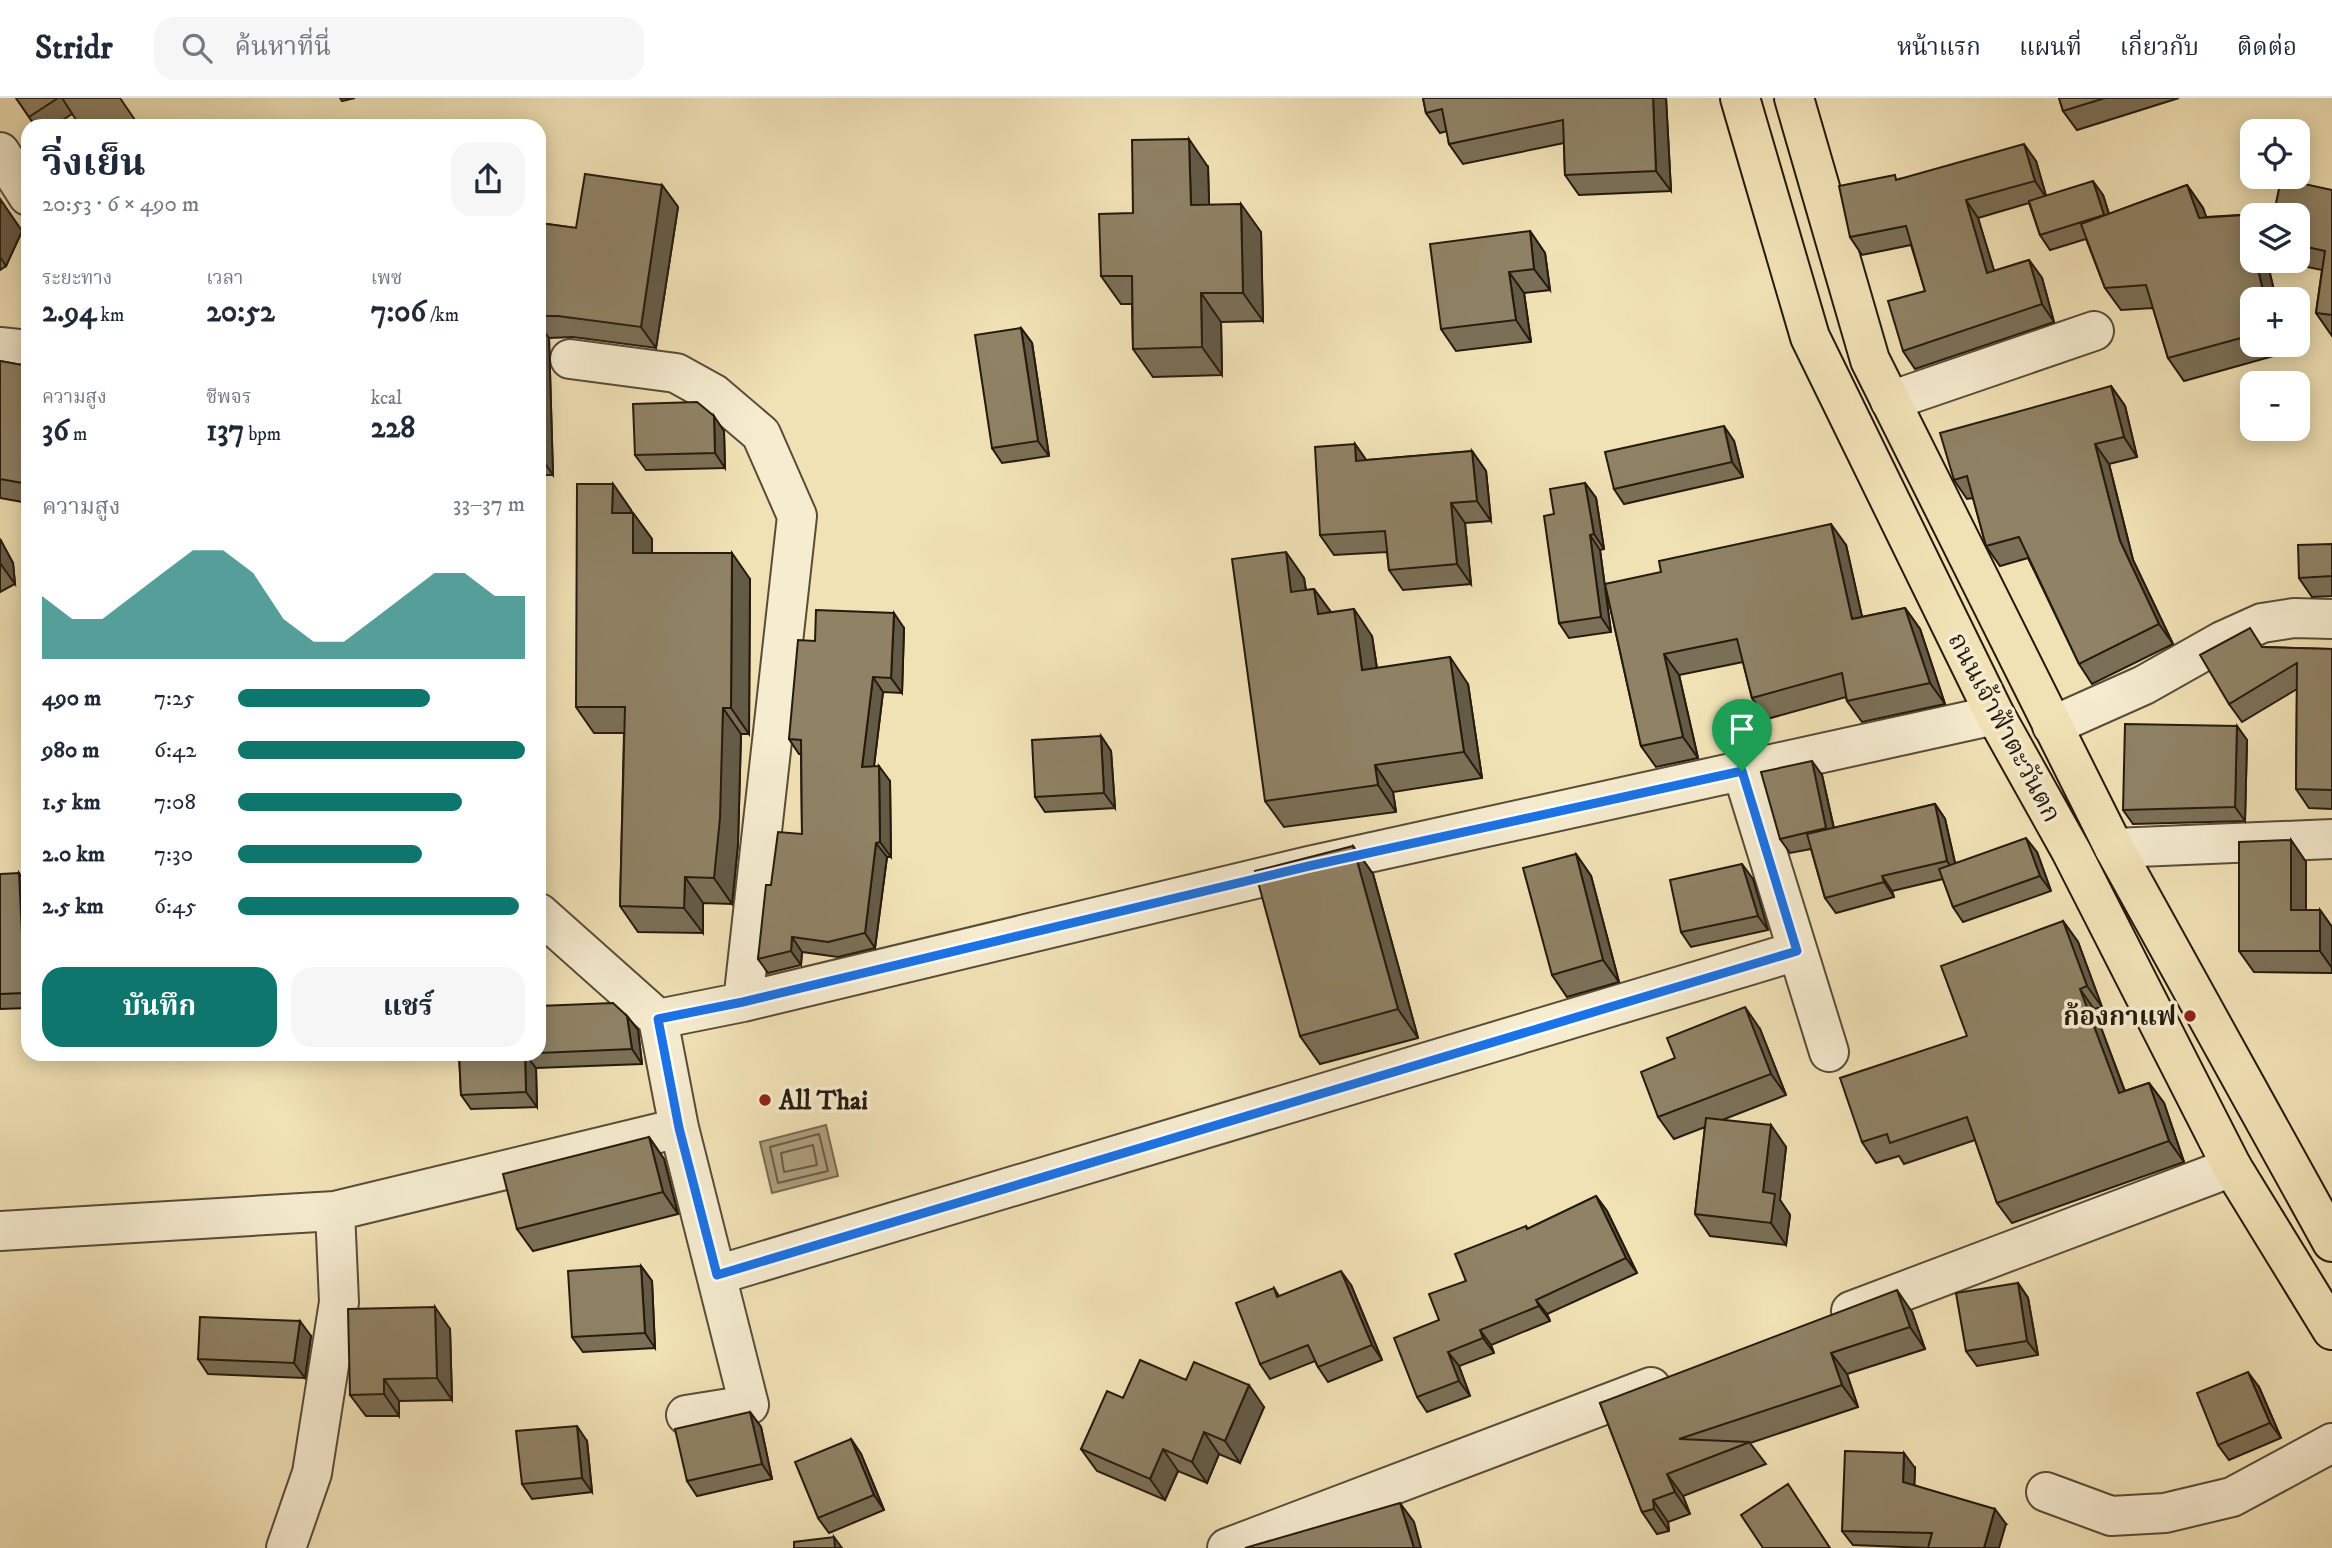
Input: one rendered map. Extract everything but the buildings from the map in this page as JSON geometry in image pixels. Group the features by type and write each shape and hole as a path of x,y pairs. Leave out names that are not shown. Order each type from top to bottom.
{"main road":[{"name":"ถนนเจ้าฟ้าตะวันตก","path":"1740,98 1810,337 1995,715 2071,851 2232,1167 2332,1330"},
{"name":"ถนนเจ้าฟ้าตะวันตก","path":"1794,98 1870,360 2114,848 2332,1242"}],"street":[{"path":"0,152 21,185"},
{"path":"1890,401 2094,331"},
{"path":"0,347 21,349"},
{"path":"570,359 677,373 714,394 761,433 797,516 743,1002"},
{"path":"2052,726 2144,685 2222,640 2262,623 2294,618 2332,619"},
{"path":"658,1019 743,1002 1309,866 1995,715"},
{"path":"1742,771 1829,1052"},
{"path":"2114,848 2332,839"},
{"path":"546,919 658,1019 679,1128 749,1405 686,1415"},
{"path":"717,1275 1797,951"},
{"path":"0,1231 335,1211 679,1128"},
{"path":"1815,1325 2232,1167"},
{"path":"286,1548 312,1473 339,1303 335,1211"},
{"path":"1227,1548 1684,1375"},
{"path":"2046,1492 2111,1516 2165,1513 2232,1497 2332,1443"}],"water":[{"path":"826,1125 838,1176 772,1193 760,1142"}],"place":[{"name":"ก้องกาแฟ","path":"2190,1016"},
{"name":"All Thai","path":"765,1100"}],"route":[{"path":"1742,771 1797,951 717,1275 679,1128 658,1019 743,1002 1309,866 1742,771"}]}
